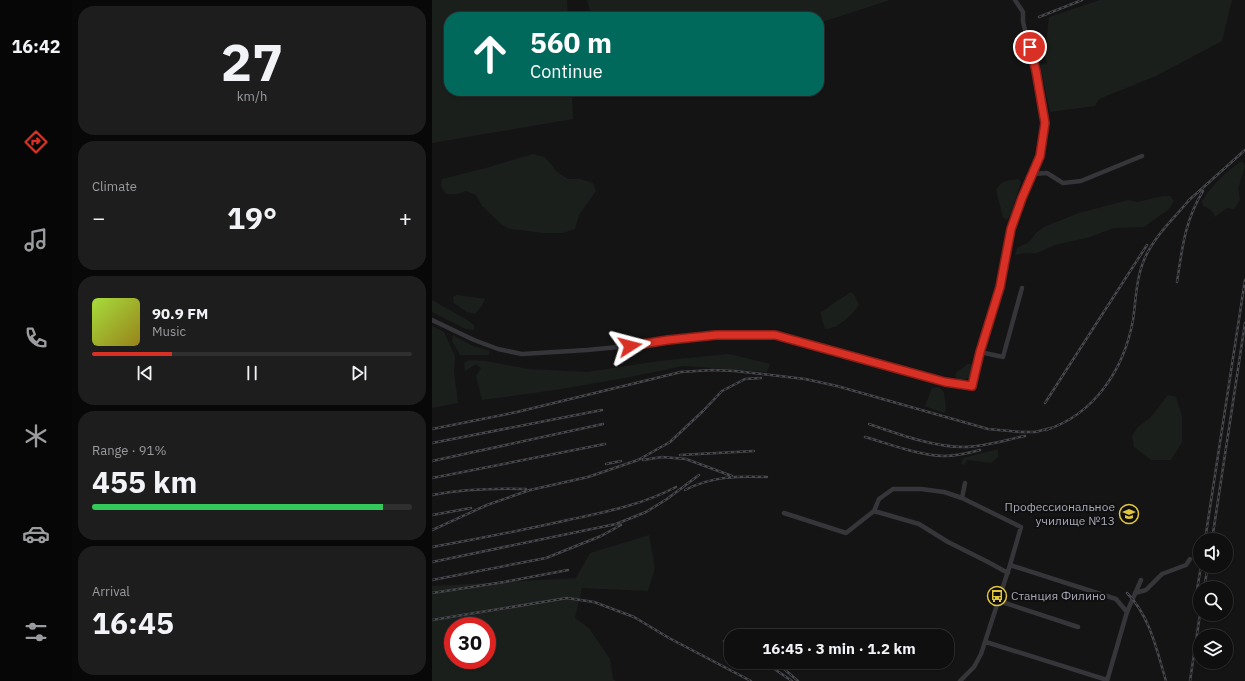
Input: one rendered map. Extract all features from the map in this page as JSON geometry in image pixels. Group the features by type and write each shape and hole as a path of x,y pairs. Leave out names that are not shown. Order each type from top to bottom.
{"street":[{"path":"432,320 474,340 498,349 522,354 594,350 716,335 775,335 945,382 972,386 980,352 1000,287 1011,229 1022,198 1040,156 1045,123 1036,71 1023,22 1023,12 1016,0"},
{"path":"1032,174 1047,173 1063,183 1081,180 1142,156"},
{"path":"980,352 1002,357 1022,288"},
{"path":"962,498 966,484"},
{"path":"784,513 846,533 874,511 878,499 893,489 921,489 944,492 962,498 1021,527 986,642 976,663 960,681"},
{"path":"874,511 919,524 948,542 1008,573"},
{"path":"1136,593 1146,590 1162,574 1186,564 1190,559"},
{"path":"1010,566 1116,599 1127,612"},
{"path":"986,642 1107,681 1127,612 1141,580"},
{"path":"998,601 1078,627"}],"shaded area":[{"path":"432,0 567,0 568,12 444,12 444,96 572,96 573,119 432,143"},
{"path":"587,0 890,0 824,21 824,12 591,12"},
{"path":"1100,0 1232,0 1222,41 1156,76 1099,99 1095,106 1050,112 1040,65 1047,63 1045,57 1049,17"},
{"path":"533,154 545,157 557,172 568,179 580,179 593,183 596,191 579,215 575,229 563,233 544,233 510,229 502,225 482,206 476,195 466,191 457,194 446,194 441,186 442,179"},
{"path":"1242,161 1245,166 1238,188 1240,200 1234,209 1227,208 1215,217 1210,210 1203,206 1202,201 1210,189 1220,179"},
{"path":"1018,179 1021,182 1011,214 1007,220 1003,217 996,190 1005,182"},
{"path":"1163,196 1170,196 1174,201 1169,209 1144,227 1114,228 1090,237 1055,245 1037,253 1015,255 1017,248 1029,242 1036,233 1044,227 1079,213 1128,200 1137,202"},
{"path":"850,292 854,294 859,305 840,324 825,329 820,312"},
{"path":"457,295 485,299 475,314 467,312 454,303 453,297"},
{"path":"432,300 469,321 474,325 474,330 466,329 432,312"},
{"path":"432,326 444,332 455,356 454,372 458,403 432,408"},
{"path":"453,335 473,346 490,351 489,355 460,355 452,341"},
{"path":"729,354 770,364 767,372 683,366 555,390 482,400 476,376 481,368 476,364 465,371 464,363 469,360 485,361 529,369 587,372 659,361"},
{"path":"968,364 973,364 974,367 969,378 961,380 957,379 955,375 957,372"},
{"path":"939,387 944,392 946,410 944,413 925,406 932,388"},
{"path":"1168,395 1176,397 1182,416 1182,442 1171,460 1151,460 1134,447 1132,436 1138,427 1150,418"},
{"path":"998,449 998,457 991,463 967,460 965,465 961,464 963,458"},
{"path":"649,535 655,568 648,591 582,588 575,618 589,628 610,659 613,679 616,681 432,681 432,586 576,578 590,553"}],"railway":[{"path":"1039,17 1082,0"},
{"path":"1188,201 1245,150"},
{"path":"1177,282 1188,224 1203,191"},
{"path":"1046,430 1063,423 1079,413 1093,401 1114,372 1129,338 1141,267 1148,251 1172,219 1192,197"},
{"path":"1045,403 1147,245"},
{"path":"1206,533 1245,280"},
{"path":"1213,533 1245,323"},
{"path":"432,429 517,412 681,372 712,370 735,371 805,379 837,386 988,429 1035,432 1051,428"},
{"path":"432,530 487,505 530,490 588,477 638,460 670,442 722,391 745,379 761,378"},
{"path":"432,443 602,410"},
{"path":"432,461 603,424"},
{"path":"869,424 940,445 964,447 979,446 1025,436"},
{"path":"865,437 924,454 944,456 980,450"},
{"path":"432,478 605,444"},
{"path":"680,455 754,451"},
{"path":"643,460 662,457 686,459 732,476"},
{"path":"606,464 621,461"},
{"path":"432,562 616,524 646,512 667,499 699,475"},
{"path":"685,490 695,485 715,479 735,477 767,477"},
{"path":"432,547 517,531 609,511 650,499 676,487"},
{"path":"432,495 479,489 526,489"},
{"path":"432,515 471,508"},
{"path":"432,580 546,558 601,536 621,525"},
{"path":"432,593 568,570"},
{"path":"1198,581 1200,573"},
{"path":"1205,581 1207,573"},
{"path":"1127,593 1142,612 1152,634 1166,681"},
{"path":"432,620 567,598 594,602 634,617 669,638 751,681"},
{"path":"1190,681 1199,621"},
{"path":"774,669 792,681"},
{"path":"784,669 798,681"}],"place":[{"name":"Профессиональное училище №13","path":"1129,514"},
{"name":"Станция Филино","path":"997,596"}],"route":[{"path":"630,346 716,335 775,335 945,382 972,386 980,352 1000,287 1009,246 1011,229 1022,198 1040,156 1045,123 1036,71 1030,47"}]}
